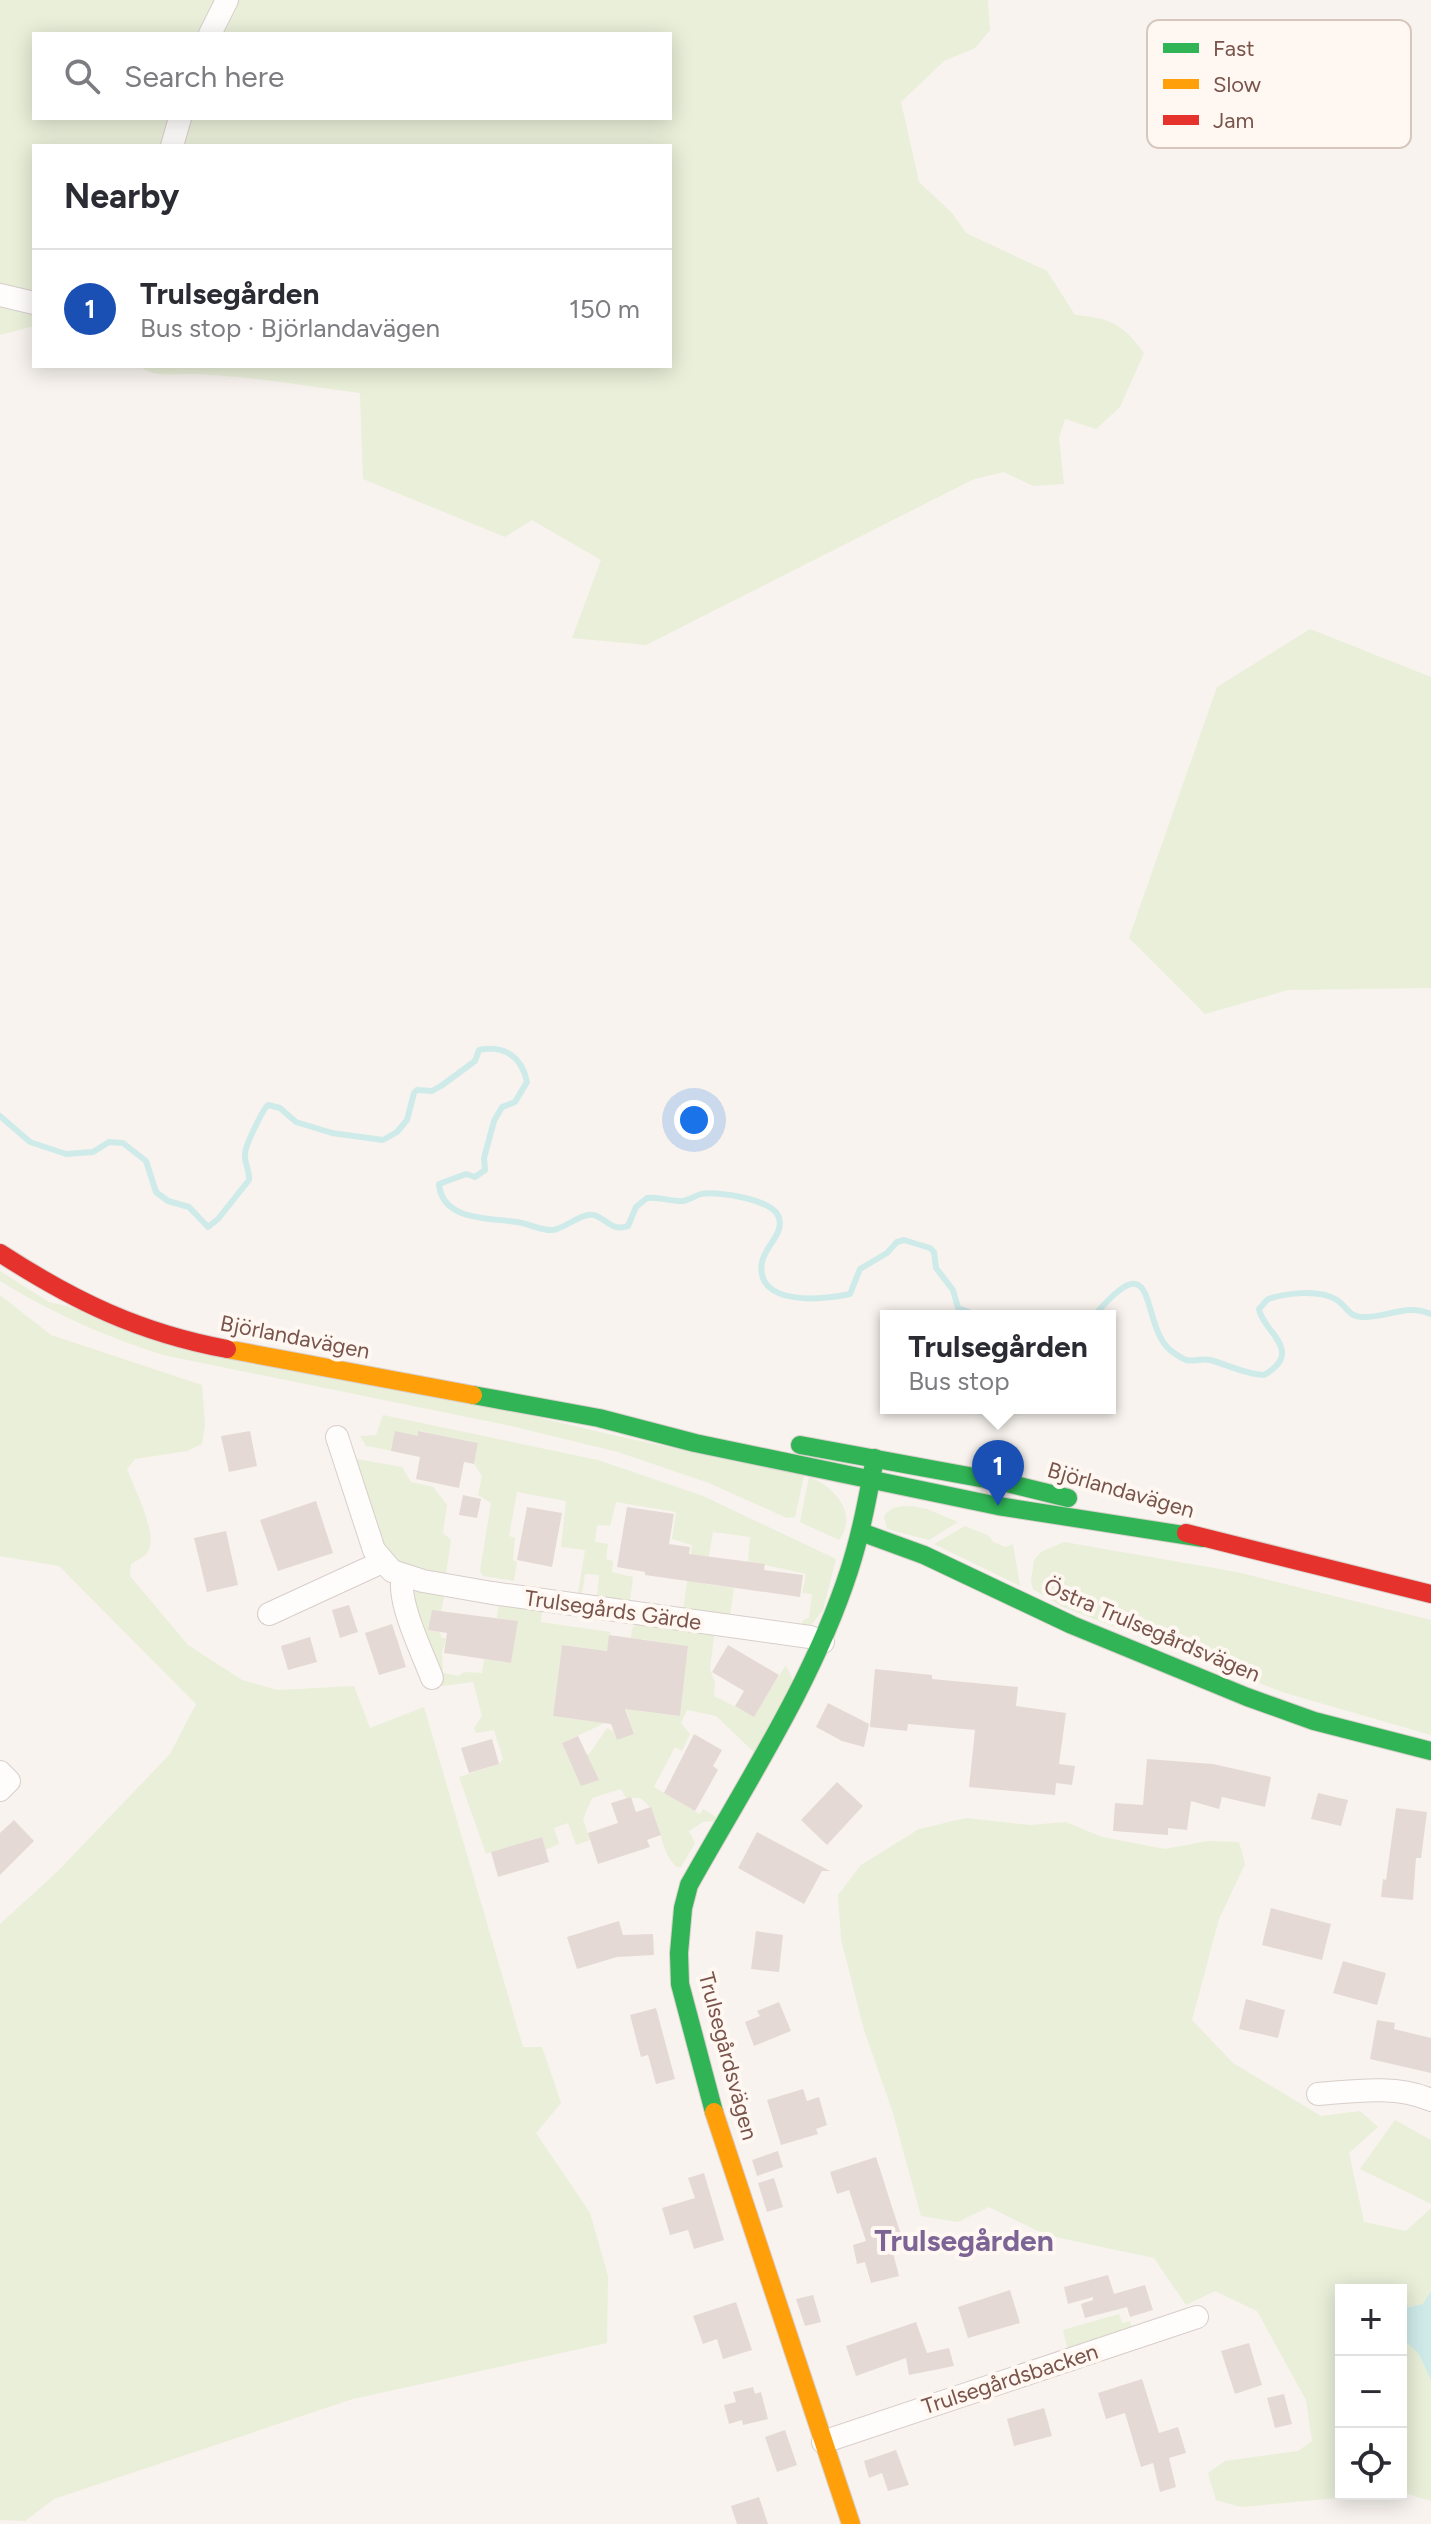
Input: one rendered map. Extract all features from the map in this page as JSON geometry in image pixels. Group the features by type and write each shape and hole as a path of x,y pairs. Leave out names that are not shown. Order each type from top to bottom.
{"street":[{"path":"211,32 227,0"},
{"path":"173,144 179,120"},
{"path":"0,295 32,303"},
{"name":"Björlandavägen","path":"0,1253 75,1300 145,1328 216,1347 599,1418 683,1427 875,1458 1064,1497 1203,1538 1431,1594"},
{"name":"Björlandavägen","path":"599,1418 695,1443 872,1481 998,1506 1203,1538"},
{"path":"269,1614 382,1562 374,1550 337,1437"},
{"name":"Trulsegårdsvägen","path":"851,2524 705,2084 680,1984 679,1953 683,1908 689,1885 823,1642 861,1532 875,1458"},
{"name":"Östra Trulsegårdsvägen","path":"861,1532 924,1555 1072,1625 1247,1697 1314,1721 1431,1751"},
{"name":"Trulsegårds Gärde","path":"382,1562 403,1576 492,1593 810,1637 823,1642"},
{"path":"403,1576 400,1586 432,1678"},
{"path":"1318,2094 1396,2091 1431,2100"},
{"name":"Trulsegårdsbacken","path":"823,2442 1197,2317"}],"green space":[{"path":"0,0 988,0 990,30 975,48 944,61 901,102 919,182 952,213 966,233 1047,271 1075,315 1115,324 1144,353 1120,407 1096,429 1065,419 1059,438 1064,484 1033,486 1004,472 974,479 646,645 572,638 601,560 532,520 505,537 363,479 360,393 235,377 158,374 143,368 672,368 672,144 32,144 32,327 0,335"},
{"path":"1310,629 1431,677 1431,988 1288,990 1205,1014 1129,938 1217,687"},
{"path":"0,1271 49,1302 617,1436 804,1476 795,1517 787,1518 709,1483 618,1452 511,1426 163,1355 99,1332 39,1303 0,1281"},
{"path":"0,1295 51,1335 202,1385 205,1425 202,1444 187,1451 135,1459 127,1469 150,1536 147,1553 131,1564 130,1576 188,1645 242,1680 278,1690 354,1686 370,1728 424,1707 523,2047 542,2047 561,2103 536,2133 590,2213 608,2276 607,2343 353,2399 54,2499 25,2521 0,2520 0,1924 56,1873 170,1754 196,1704 59,1566 0,1556"},
{"path":"383,1415 598,1460 703,1496 836,1559 823,1610 810,1627 801,1627 803,1620 809,1618 812,1594 802,1593 806,1574 748,1561 750,1537 713,1532 704,1584 734,1588 730,1617 683,1611 692,1545 672,1539 676,1512 616,1502 610,1526 597,1525 595,1542 608,1544 606,1559 613,1561 612,1572 633,1577 630,1601 597,1597 599,1575 585,1574 582,1594 578,1593 585,1550 561,1547 566,1501 517,1492 509,1536 515,1538 513,1560 517,1562 514,1581 483,1576 480,1571 491,1503 478,1495 482,1476 474,1464 478,1443 419,1431 414,1455 366,1446 360,1436 376,1435"},
{"path":"351,1458 402,1467 411,1482 433,1487 447,1505 443,1533 451,1540 446,1574 433,1575 387,1558"},
{"path":"809,1477 827,1487 841,1502 846,1520 839,1540 800,1522"},
{"path":"912,1506 958,1522 929,1540 887,1529 884,1517 889,1511"},
{"path":"965,1526 1006,1547 1013,1544 1020,1586 934,1544"},
{"path":"1064,1542 1237,1572 1431,1620 1431,1735 1282,1692 1063,1607 1033,1589 1031,1581 1034,1560 1041,1552"},
{"path":"420,1587 445,1591 441,1612 432,1611 428,1630 440,1632 441,1637 446,1639 442,1652 443,1673 459,1676 464,1672 482,1673 484,1659 511,1663 517,1621 497,1618 499,1599 542,1606 541,1622 610,1632 607,1650 610,1651 562,1645 553,1716 605,1723 562,1743 571,1763 590,1753 607,1728 613,1731 617,1740 634,1734 624,1703 635,1684 632,1710 680,1716 688,1646 641,1639 629,1657 632,1628 639,1622 715,1628 710,1669 715,1683 714,1696 754,1716 786,1665 793,1681 755,1753 716,1716 687,1710 681,1723 690,1734 682,1751 675,1747 654,1787 700,1814 703,1809 716,1817 714,1821 703,1822 689,1831 695,1843 681,1867 670,1859 648,1805 640,1798 626,1798 621,1789 592,1798 583,1819 590,1840 576,1845 568,1823 554,1828 559,1844 545,1850 541,1837 486,1854 459,1777 499,1764 503,1759 494,1730 476,1733 474,1728 482,1716 473,1682 442,1686 413,1607 412,1594"},
{"path":"966,1818 1030,1825 1066,1822 1102,1837 1165,1849 1208,1841 1239,1842 1245,1864 1219,1919 1192,2020 1233,2063 1321,2116 1360,2111 1378,2127 1349,2153 1364,2222 1406,2231 1431,2208 1431,2501 1407,2494 1407,2284 1335,2284 1335,2498 1241,2507 1216,2500 1208,2473 1225,2461 1298,2451 1312,2441 1306,2400 1257,2311 1215,2291 1186,2305 1154,2258 1046,2235 989,2207 958,2222 921,2216 892,2110 864,2030 841,1939 838,1895 861,1865 919,1829"},
{"path":"1395,2120 1431,2140 1431,2204 1360,2169"},
{"path":"1119,2314 1122,2323 1130,2321 1133,2331 1068,2350 1063,2330"}],"water":[{"path":"1431,2291 1431,2380 1419,2354 1407,2343 1407,2308 1423,2304"}],"building":[{"path":"250,1431 257,1466 229,1472 221,1436"},
{"path":"395,1431 418,1436 418,1431 478,1443 474,1464 464,1462 459,1488 416,1479 420,1457 391,1451"},
{"path":"463,1495 481,1499 477,1518 459,1515"},
{"path":"316,1501 333,1553 278,1571 260,1520"},
{"path":"527,1507 562,1513 552,1567 517,1560"},
{"path":"627,1507 674,1514 669,1544 690,1547 689,1554 765,1564 764,1570 803,1575 800,1597 645,1575 645,1572 617,1567"},
{"path":"226,1531 238,1585 207,1592 194,1538"},
{"path":"349,1605 358,1632 340,1638 332,1610"},
{"path":"432,1610 518,1621 511,1663 444,1653 447,1633 428,1630"},
{"path":"392,1624 406,1667 379,1675 365,1633"},
{"path":"609,1635 688,1646 680,1716 625,1709 634,1734 617,1740 611,1724 553,1716 562,1645 607,1651"},
{"path":"310,1637 317,1662 288,1670 281,1646"},
{"path":"728,1645 779,1675 754,1717 735,1706 744,1691 712,1672"},
{"path":"875,1669 932,1675 932,1679 1018,1687 1016,1706 1066,1713 1059,1764 1075,1766 1072,1785 1056,1783 1055,1795 969,1787 975,1730 908,1724 907,1731 870,1727"},
{"path":"828,1703 869,1724 864,1747 842,1741 816,1727"},
{"path":"694,1734 722,1750 713,1766 718,1770 695,1811 664,1793"},
{"path":"578,1736 599,1780 581,1786 562,1743"},
{"path":"492,1739 499,1764 469,1773 461,1748"},
{"path":"1147,1759 1213,1764 1271,1777 1265,1807 1222,1797 1219,1809 1191,1801 1187,1830 1168,1828 1168,1835 1113,1831 1115,1803 1143,1805"},
{"path":"837,1782 863,1806 827,1845 801,1820"},
{"path":"1318,1793 1348,1800 1341,1826 1311,1819"},
{"path":"631,1797 636,1812 651,1807 661,1835 647,1840 650,1847 598,1864 588,1833 618,1823 611,1803"},
{"path":"1396,1808 1427,1812 1421,1858 1416,1858 1413,1900 1381,1897"},
{"path":"14,1820 34,1841 0,1875 0,1833"},
{"path":"757,1832 830,1871 822,1871 804,1904 738,1868"},
{"path":"542,1837 549,1862 498,1877 491,1852"},
{"path":"1271,1908 1331,1924 1322,1960 1262,1945"},
{"path":"619,1921 623,1935 653,1934 654,1955 617,1957 577,1969 567,1937"},
{"path":"756,1931 783,1935 779,1972 751,1969"},
{"path":"1343,1961 1386,1973 1377,2005 1333,1993"},
{"path":"1246,1999 1285,2010 1278,2038 1239,2029"},
{"path":"779,2002 791,2031 754,2046 745,2022 760,2016 757,2011"},
{"path":"656,2008 675,2079 656,2084 648,2055 641,2057 630,2015"},
{"path":"1377,2020 1395,2023 1394,2029 1431,2038 1431,2073 1370,2059"},
{"path":"803,2089 807,2101 819,2097 827,2125 816,2129 818,2134 781,2145 767,2100"},
{"path":"778,2151 783,2167 757,2176 752,2160"},
{"path":"876,2157 902,2238 890,2241 899,2276 871,2283 865,2262 857,2264 853,2245 866,2241 849,2190 837,2194 830,2172"},
{"path":"704,2173 724,2240 694,2249 688,2230 670,2235 662,2208 695,2198 688,2178"},
{"path":"774,2178 783,2207 767,2212 758,2183"},
{"path":"1108,2275 1114,2294 1145,2285 1153,2310 1130,2317 1127,2307 1085,2318 1081,2304 1093,2300 1093,2297 1068,2304 1064,2287"},
{"path":"1010,2290 1020,2323 968,2338 958,2307"},
{"path":"813,2295 821,2322 805,2326 796,2299"},
{"path":"736,2302 752,2350 723,2359 717,2339 703,2344 693,2316"},
{"path":"916,2322 927,2353 949,2348 954,2366 909,2375 906,2358 856,2376 846,2346"},
{"path":"1249,2343 1262,2385 1235,2394 1221,2351"},
{"path":"1142,2379 1159,2433 1178,2427 1186,2453 1169,2458 1176,2487 1160,2492 1153,2463 1141,2467 1125,2413 1106,2419 1098,2393"},
{"path":"753,2387 755,2394 761,2392 768,2419 743,2425 742,2420 729,2424 724,2405 736,2402 733,2392"},
{"path":"1284,2394 1292,2424 1275,2428 1267,2398"},
{"path":"1044,2408 1052,2436 1014,2446 1007,2419"},
{"path":"785,2430 797,2465 777,2472 765,2437"},
{"path":"896,2450 909,2485 888,2491 882,2473 869,2478 864,2461"},
{"path":"759,2497 768,2524 737,2524 731,2506"}],"waterway":[{"path":"0,1116 30,1142 66,1154 93,1152 109,1142 123,1143 146,1161 156,1192 168,1201 189,1207 208,1227 249,1180 246,1150 268,1105 280,1108 296,1122 332,1133 383,1140 397,1132 407,1120 417,1090 432,1091 475,1061 479,1050 497,1049 516,1060 527,1082 515,1102 502,1107 494,1121 484,1158 485,1170 475,1177 466,1174 439,1184 442,1197 459,1212 549,1230 588,1215 621,1227 628,1226 636,1207 647,1198 683,1201 701,1194 731,1195 767,1206 779,1218 777,1235 762,1262 762,1277 769,1287 780,1293 809,1298 850,1294 860,1269 904,1240 934,1252 936,1268 953,1290 958,1308 964,1310"},
{"path":"1100,1310 1129,1285 1139,1285 1161,1338 1173,1353 1186,1360 1210,1360 1264,1375 1276,1366 1282,1349 1259,1309 1268,1299 1312,1293 1337,1300 1358,1317 1405,1310 1431,1314"}],"traffic: fast":[{"path":"473,1395 599,1418 695,1443 998,1506 1203,1538"},
{"path":"800,1445 1007,1483 1068,1498"},
{"path":"714,2112 680,1984 683,1908 689,1885 777,1731 817,1653 849,1571 875,1458"},
{"path":"861,1532 924,1555 1072,1625 1247,1697 1314,1721 1431,1751"}],"traffic: slow":[{"path":"227,1349 473,1395"},
{"path":"714,2112 851,2524"}],"traffic: jam":[{"path":"0,1253 54,1286 109,1313 165,1334 227,1349"},
{"path":"1186,1533 1431,1594"}],"place":[{"name":"Trulsegården","path":"998,1506"}],"district":[{"name":"Trulsegården","path":"964,2240"}]}
